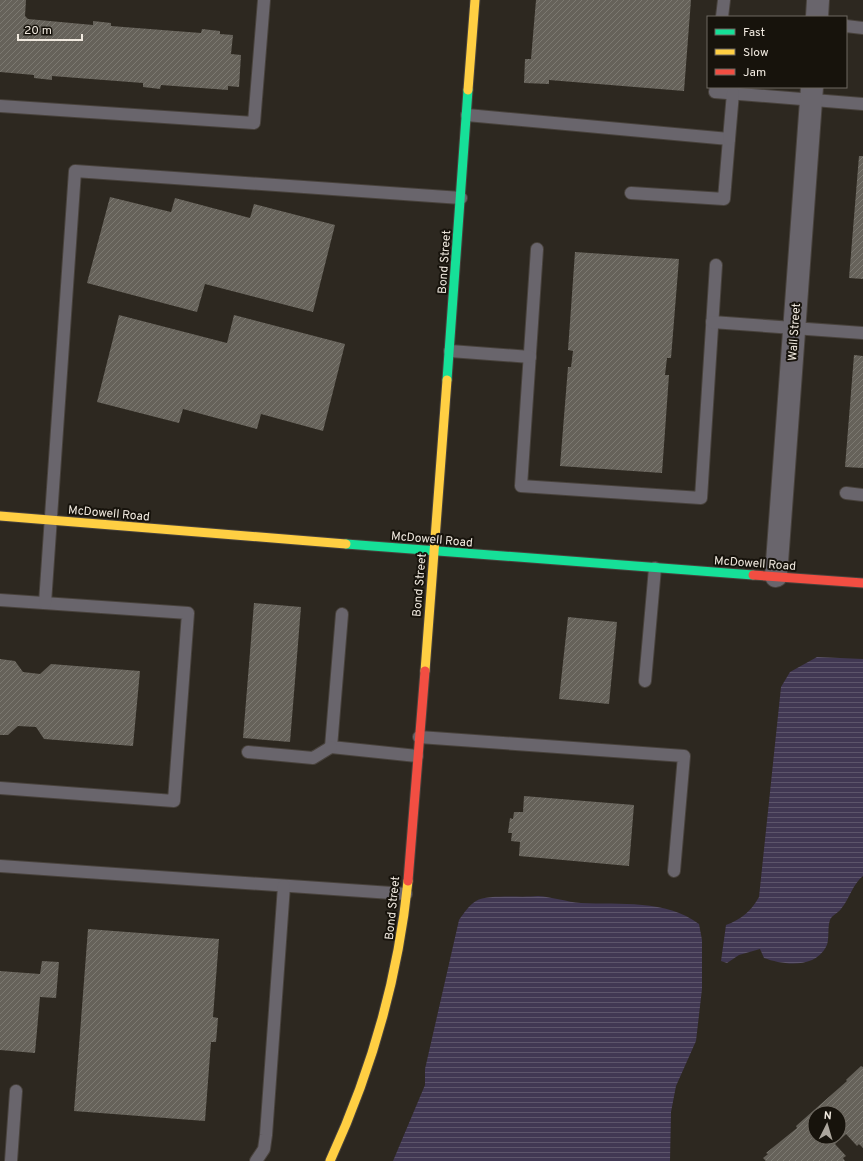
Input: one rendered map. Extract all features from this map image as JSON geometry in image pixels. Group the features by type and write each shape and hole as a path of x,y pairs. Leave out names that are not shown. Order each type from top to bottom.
{"street":[{"name":"Bond Street","path":"330,1161 350,1119 367,1075 387,1011 400,946 406,894 450,351 475,0"},
{"path":"817,16 818,0"},
{"name":"Wall Street","path":"776,576 811,94"},
{"name":"McDowell Road","path":"0,516 433,551 863,583"}],"lane":[{"path":"0,106 254,123 264,0"},
{"path":"722,16 724,0"},
{"path":"847,26 863,28"},
{"path":"716,88 715,92 733,94 811,94 863,104"},
{"path":"631,192 724,198 733,94"},
{"path":"467,115 729,139"},
{"path":"44,603 75,171 461,198"},
{"path":"537,249 522,486 701,498 716,265"},
{"path":"712,322 863,334"},
{"path":"450,351 530,357"},
{"path":"846,493 863,495"},
{"path":"645,681 655,568"},
{"path":"0,600 188,613 174,801 0,788"},
{"path":"331,747 342,614"},
{"path":"419,737 684,756 674,871"},
{"path":"248,752 313,758 331,747 417,756"},
{"path":"0,866 406,894"},
{"path":"256,1161 264,1149 266,1134 284,886"},
{"path":"11,1161 16,1091"}],"shaded area":[{"path":"817,657 863,659 863,876 856,883 841,909 831,918 826,947 821,954 814,959 798,963 780,962 764,958 760,949 739,955 727,963 721,961 726,925 746,914 759,897 781,687 790,672"},
{"path":"538,896 570,902 627,904 657,907 672,910 699,924 702,940 702,989 696,1041 676,1086 671,1112 670,1161 393,1161 425,1085 425,1069 459,920 471,905 481,899"}],"building":[{"path":"0,0 26,0 25,16 28,19 93,25 93,21 111,23 111,26 201,33 202,29 220,31 220,34 233,35 231,54 241,55 239,87 228,86 228,90 161,85 160,89 143,87 143,83 52,76 52,80 34,78 34,75 0,72"},
{"path":"536,0 691,0 684,91 549,80 549,84 524,83 525,59 531,59"},
{"path":"859,156 863,156 863,279 849,278"},
{"path":"110,197 171,212 175,198 250,218 254,204 335,225 313,312 205,284 197,312 87,283"},
{"path":"575,252 679,259 671,358 667,358 665,375 669,375 662,473 560,466 568,367 571,367 573,351 568,350"},
{"path":"119,315 227,343 234,315 345,344 323,431 261,414 257,429 183,409 179,423 97,402"},
{"path":"854,355 863,356 863,468 845,467"},
{"path":"254,603 301,607 290,742 243,738"},
{"path":"568,617 617,622 609,704 559,699"},
{"path":"0,659 15,661 23,672 40,674 51,664 140,671 133,746 44,739 36,727 18,726 8,735 0,735"},
{"path":"524,796 634,805 629,866 519,856 520,842 511,841 512,833 508,833 510,818 513,819 514,812 523,812"},
{"path":"88,929 219,939 213,1017 218,1018 216,1042 211,1042 205,1121 74,1111"},
{"path":"42,961 59,962 56,998 40,997 35,1053 0,1050 0,971 40,974"},
{"path":"861,1066 863,1067 863,1148 859,1144 857,1146 847,1135 847,1105 820,1105 847,1081 846,1080"},
{"path":"807,1116 807,1145 836,1145 846,1156 843,1158 845,1161 766,1161 763,1158 768,1154 766,1153 797,1128 796,1126"}],"traffic: fast":[{"path":"447,380 468,90"},
{"path":"346,544 753,575"}],"traffic: slow":[{"path":"468,90 475,0"},
{"path":"425,671 447,380"},
{"path":"0,516 346,544"},
{"path":"330,1161 358,1093 381,1024 397,954 408,881"}],"traffic: jam":[{"path":"753,575 863,583"},
{"path":"408,881 425,671"}]}
